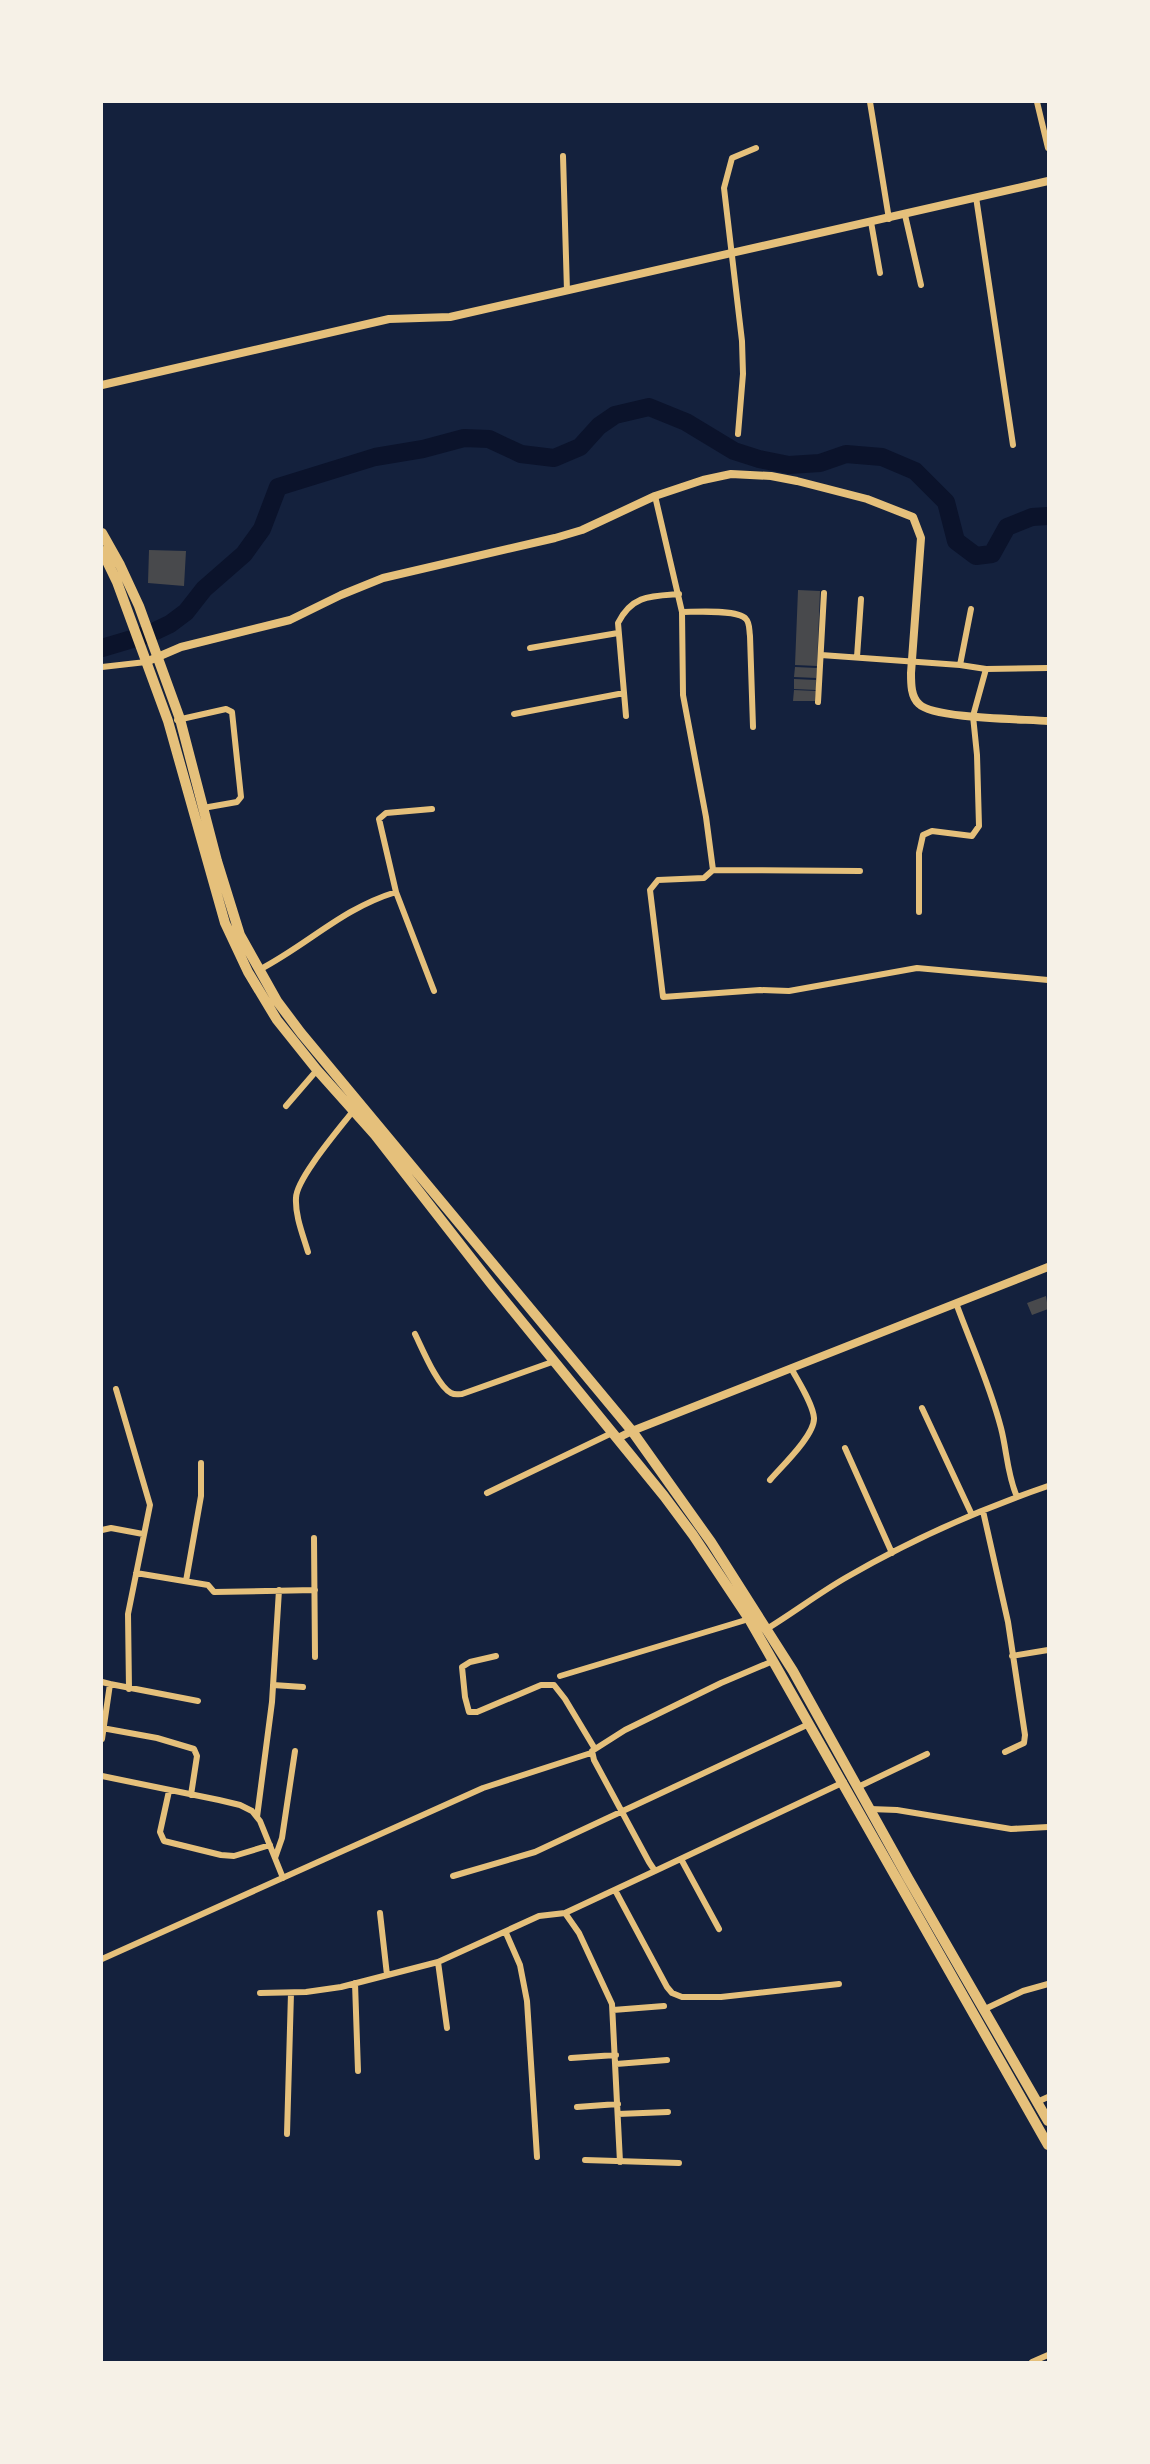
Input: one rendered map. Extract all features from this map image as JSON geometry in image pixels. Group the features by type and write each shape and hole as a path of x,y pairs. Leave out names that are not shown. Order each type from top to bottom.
{"highway":[{"path":"102,533 105,554 155,651 180,719 229,903 240,935 258,970 301,1033 632,1431 711,1542 762,1631 793,1671 1048,2145"},
{"path":"140,625 141,649 169,724 225,923 262,996 277,1020 317,1070 436,1211 492,1285 616,1435 693,1535 749,1619 762,1631 773,1661 809,1724 870,1809 985,2010 1043,2100 1048,2122"}],"street":[{"path":"870,102 889,219"},
{"path":"1037,102 1048,148"},
{"path":"738,434 743,374 741,320 725,205 725,177 732,158 756,148"},
{"path":"563,156 567,291"},
{"path":"102,385 389,319 450,317 1048,181"},
{"path":"976,197 1013,444"},
{"path":"905,215 921,285"},
{"path":"871,222 880,273"},
{"path":"102,667 146,662 155,651 290,621 341,595 383,578 582,530 655,496 713,477 731,474 758,475 797,481 867,499 909,514 916,521 921,538 911,661 912,689 917,703 928,711 1048,721"},
{"path":"655,496 682,612 683,695 713,870"},
{"path":"818,702 824,593"},
{"path":"626,716 618,623 633,603 655,596 679,594"},
{"path":"857,657 861,599"},
{"path":"960,664 971,609"},
{"path":"682,612 735,613 744,617 749,624 753,727"},
{"path":"530,648 618,633"},
{"path":"821,655 960,664 986,669 1048,668"},
{"path":"919,912 919,853 923,835 932,831 972,836 979,826 973,716 986,669"},
{"path":"514,715 624,693"},
{"path":"169,724 226,709 232,712 242,797 237,802 203,808"},
{"path":"432,809 386,814 379,819 396,892 434,991"},
{"path":"860,871 713,870 704,878 658,880 650,890 663,997 760,990 789,991 917,968 1048,980"},
{"path":"258,970 303,945 349,912 371,900 396,892"},
{"path":"286,1106 317,1070"},
{"path":"308,1252 296,1206 297,1188 354,1111"},
{"path":"487,1493 616,1435 1048,1267"},
{"path":"956,1303 1002,1429 1009,1476 1017,1497"},
{"path":"415,1334 447,1391 454,1395 555,1361"},
{"path":"770,1480 807,1437 813,1425 812,1411 791,1367"},
{"path":"116,1389 150,1505 128,1614 130,1689"},
{"path":"922,1408 972,1515"},
{"path":"845,1448 892,1553"},
{"path":"186,1581 201,1496 201,1463"},
{"path":"762,1631 844,1578 892,1553 972,1515 1048,1486"},
{"path":"983,1511 1008,1622 1026,1739 1024,1743 1005,1752"},
{"path":"102,1530 110,1528 143,1534"},
{"path":"314,1538 315,1657"},
{"path":"136,1573 208,1585 214,1592 315,1590"},
{"path":"279,1590 273,1685 257,1816 283,1878"},
{"path":"561,1676 749,1619"},
{"path":"1012,1656 1048,1650"},
{"path":"496,1656 470,1662 462,1667 469,1712 477,1712 541,1685 554,1685 565,1699 593,1751 654,1871"},
{"path":"102,1959 483,1788 593,1751 625,1730 720,1683 773,1661"},
{"path":"102,1682 198,1702"},
{"path":"102,1739 110,1684"},
{"path":"273,1685 303,1687"},
{"path":"453,1876 535,1852 809,1724"},
{"path":"102,1729 156,1738 194,1749 197,1756 191,1795"},
{"path":"275,1858 282,1838 295,1751"},
{"path":"260,1993 291,1993 341,1987 438,1962 539,1916 565,1913 851,1783 928,1754"},
{"path":"102,1776 240,1805 257,1816"},
{"path":"169,1791 160,1832 164,1841 221,1856 234,1856 270,1845"},
{"path":"870,1809 897,1810 1011,1829 1048,1828"},
{"path":"681,1859 719,1928"},
{"path":"615,1890 667,1987 676,1995 721,1997 839,1984"},
{"path":"380,1913 387,1975"},
{"path":"565,1913 585,1945 613,2010 620,2162"},
{"path":"506,1933 520,1965 527,2001 537,2157"},
{"path":"438,1962 447,2028"},
{"path":"355,1983 358,2071"},
{"path":"985,2010 1007,1998 1048,1984"},
{"path":"287,2134 291,1993"},
{"path":"613,2010 664,2006"},
{"path":"571,2058 616,2055"},
{"path":"616,2064 667,2060"},
{"path":"577,2107 618,2104"},
{"path":"618,2114 668,2112"},
{"path":"585,2160 679,2163"},
{"path":"1032,2362 1048,2355"}],"building":[{"path":"149,550 186,551 184,586 148,583"},
{"path":"798,590 820,591 817,666 795,665"},
{"path":"795,667 817,668 816,678 794,677"},
{"path":"794,679 816,680 816,690 794,689"},
{"path":"794,690 816,691 815,701 793,701"},
{"path":"1046,1296 1048,1309 1032,1315 1027,1303"}],"waterway":[{"path":"102,648 149,634 170,624 186,612 204,589 244,554 262,529 278,487 375,457 423,449 464,438 489,439 521,454 554,458 580,447 599,426 615,415 649,407 686,422 734,451 759,459 789,465 820,463 846,454 882,457 915,471 946,502 956,541 976,556 992,554 1007,527 1032,517 1048,516"}]}
